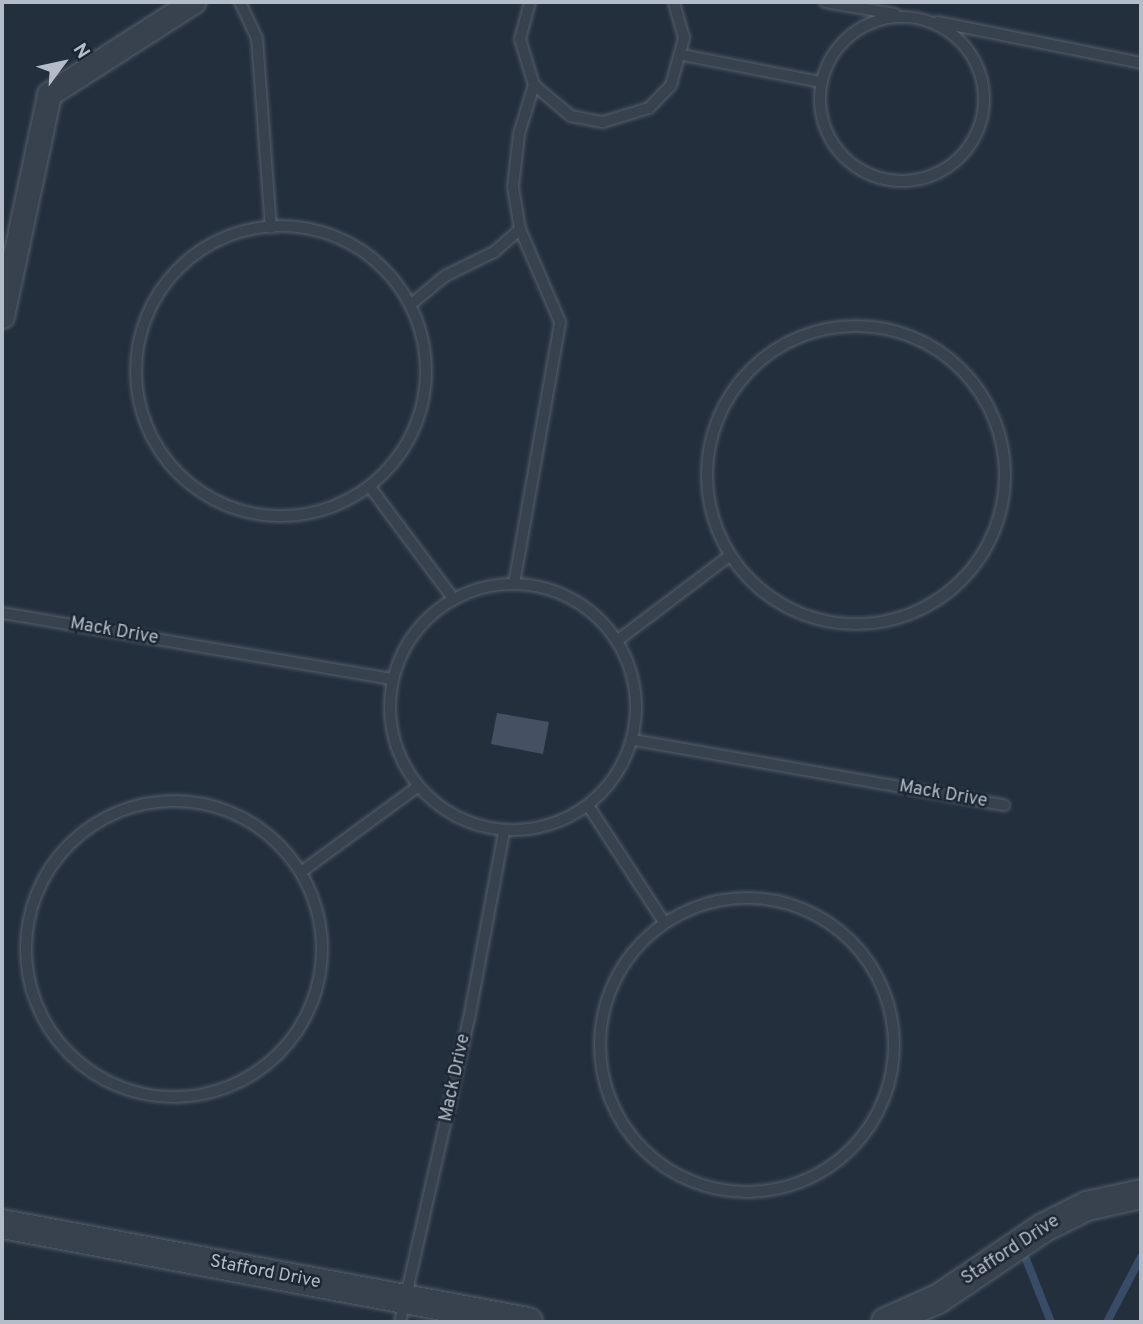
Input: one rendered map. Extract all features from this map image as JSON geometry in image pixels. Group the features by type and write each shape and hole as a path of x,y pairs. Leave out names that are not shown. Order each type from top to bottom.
{"street":[{"path":"2,316 9,244 49,94 193,2"},
{"name":"Stafford Drive","path":"886,1322 938,1299 1043,1228 1087,1206 1141,1194"},
{"name":"Stafford Drive","path":"2,1224 404,1311 528,1322"}],"lane":[{"path":"240,2 257,38 271,227"},
{"path":"515,2 528,5 522,55 534,85 571,116 619,121 661,97 683,55 683,22 674,2"},
{"path":"825,2 1141,63"},
{"path":"885,18 916,18 959,39 982,81 978,129 948,166 902,181 856,167 825,129 821,82 833,53 856,30 885,18"},
{"path":"683,55 821,82"},
{"path":"514,583 561,322 520,229 513,187 519,134 534,85"},
{"path":"301,226 341,237 381,265 410,305 427,360 422,407 400,456 370,487 322,512 287,518 248,514 205,497 176,471 143,420 134,368 144,319 165,281 202,247 247,228 271,227 301,226"},
{"path":"410,305 520,229"},
{"path":"870,324 924,340 966,372 990,407 1004,448 1006,492 982,558 940,601 873,625 803,616 754,586 729,556 713,524 705,472 723,403 765,354 816,329 870,324"},
{"path":"370,487 452,597"},
{"path":"618,640 729,556"},
{"path":"514,583 545,586 589,608 618,640 638,697 634,740 618,775 589,807 547,827 503,832 450,814 417,787 402,764 389,722 391,679 419,625 452,597 514,583"},
{"name":"Mack Drive","path":"2,613 391,679"},
{"name":"Mack Drive","path":"634,740 1004,806"},
{"path":"301,872 417,787"},
{"path":"172,800 223,808 266,833 301,872 321,923 319,985 290,1045 234,1087 161,1099 102,1081 51,1035 27,978 29,910 50,864 85,828 145,802 172,800"},
{"path":"589,807 664,922"},
{"name":"Mack Drive","path":"404,1311 503,832"},
{"path":"762,898 816,914 856,944 887,997 895,1038 890,1085 868,1132 822,1174 773,1191 729,1192 677,1175 639,1146 612,1104 600,1052 608,995 629,956 664,922 709,902 762,898"}],"building":[{"path":"497,713 549,722 543,754 491,744"}],"waterway":[{"path":"1107,1322 1141,1257"},
{"path":"1026,1259 1051,1322"}]}
